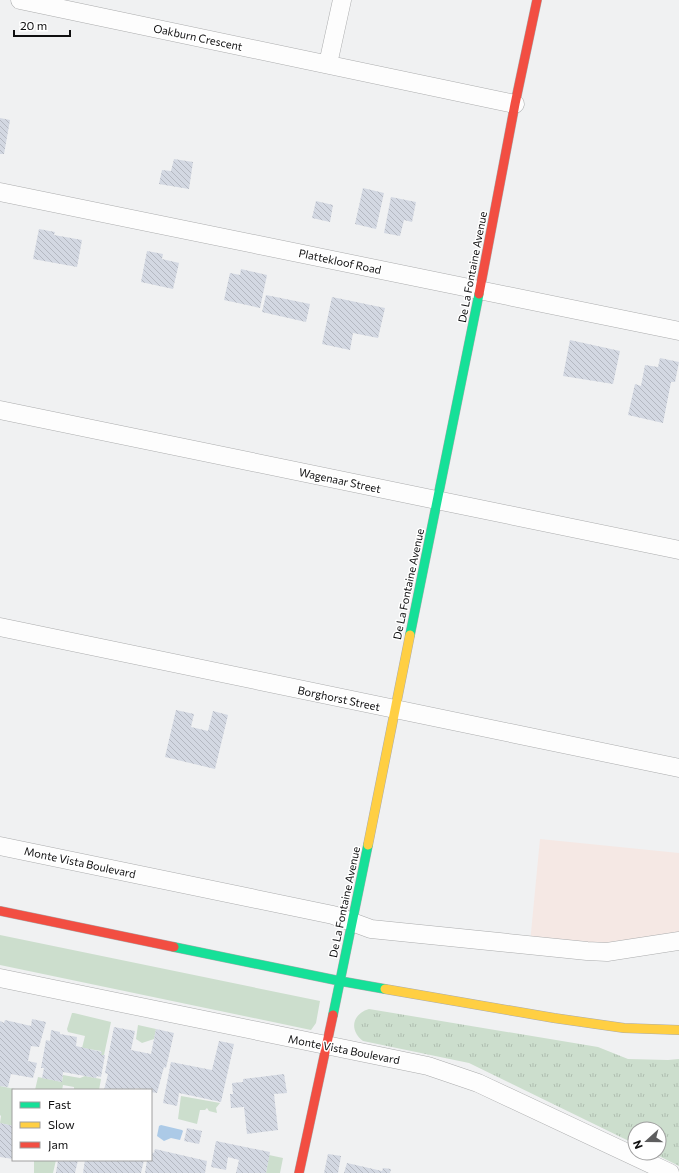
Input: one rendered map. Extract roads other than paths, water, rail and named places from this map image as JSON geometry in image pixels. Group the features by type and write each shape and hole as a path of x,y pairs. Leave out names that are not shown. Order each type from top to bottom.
{"street":[{"name":"Oakburn Crescent","path":"20,0 515,104"},
{"path":"328,64 342,0"},
{"name":"De La Fontaine Avenue","path":"299,1173 353,923 394,710 480,290 515,104 538,0"},
{"name":"Plattekloof Road","path":"0,192 679,331"},
{"name":"Wagenaar Street","path":"0,410 679,550"},
{"name":"Borghorst Street","path":"0,627 679,768"},
{"name":"Monte Vista Boulevard","path":"0,846 312,910 333,915 371,929 600,952 679,941"},
{"path":"0,911 340,981 554,1018 624,1028 679,1030"},
{"name":"Monte Vista Boulevard","path":"0,978 428,1066 486,1086 670,1173"}],"water":[{"path":"161,1125 182,1130 180,1140 171,1138 164,1141 157,1136 159,1126"}]}
